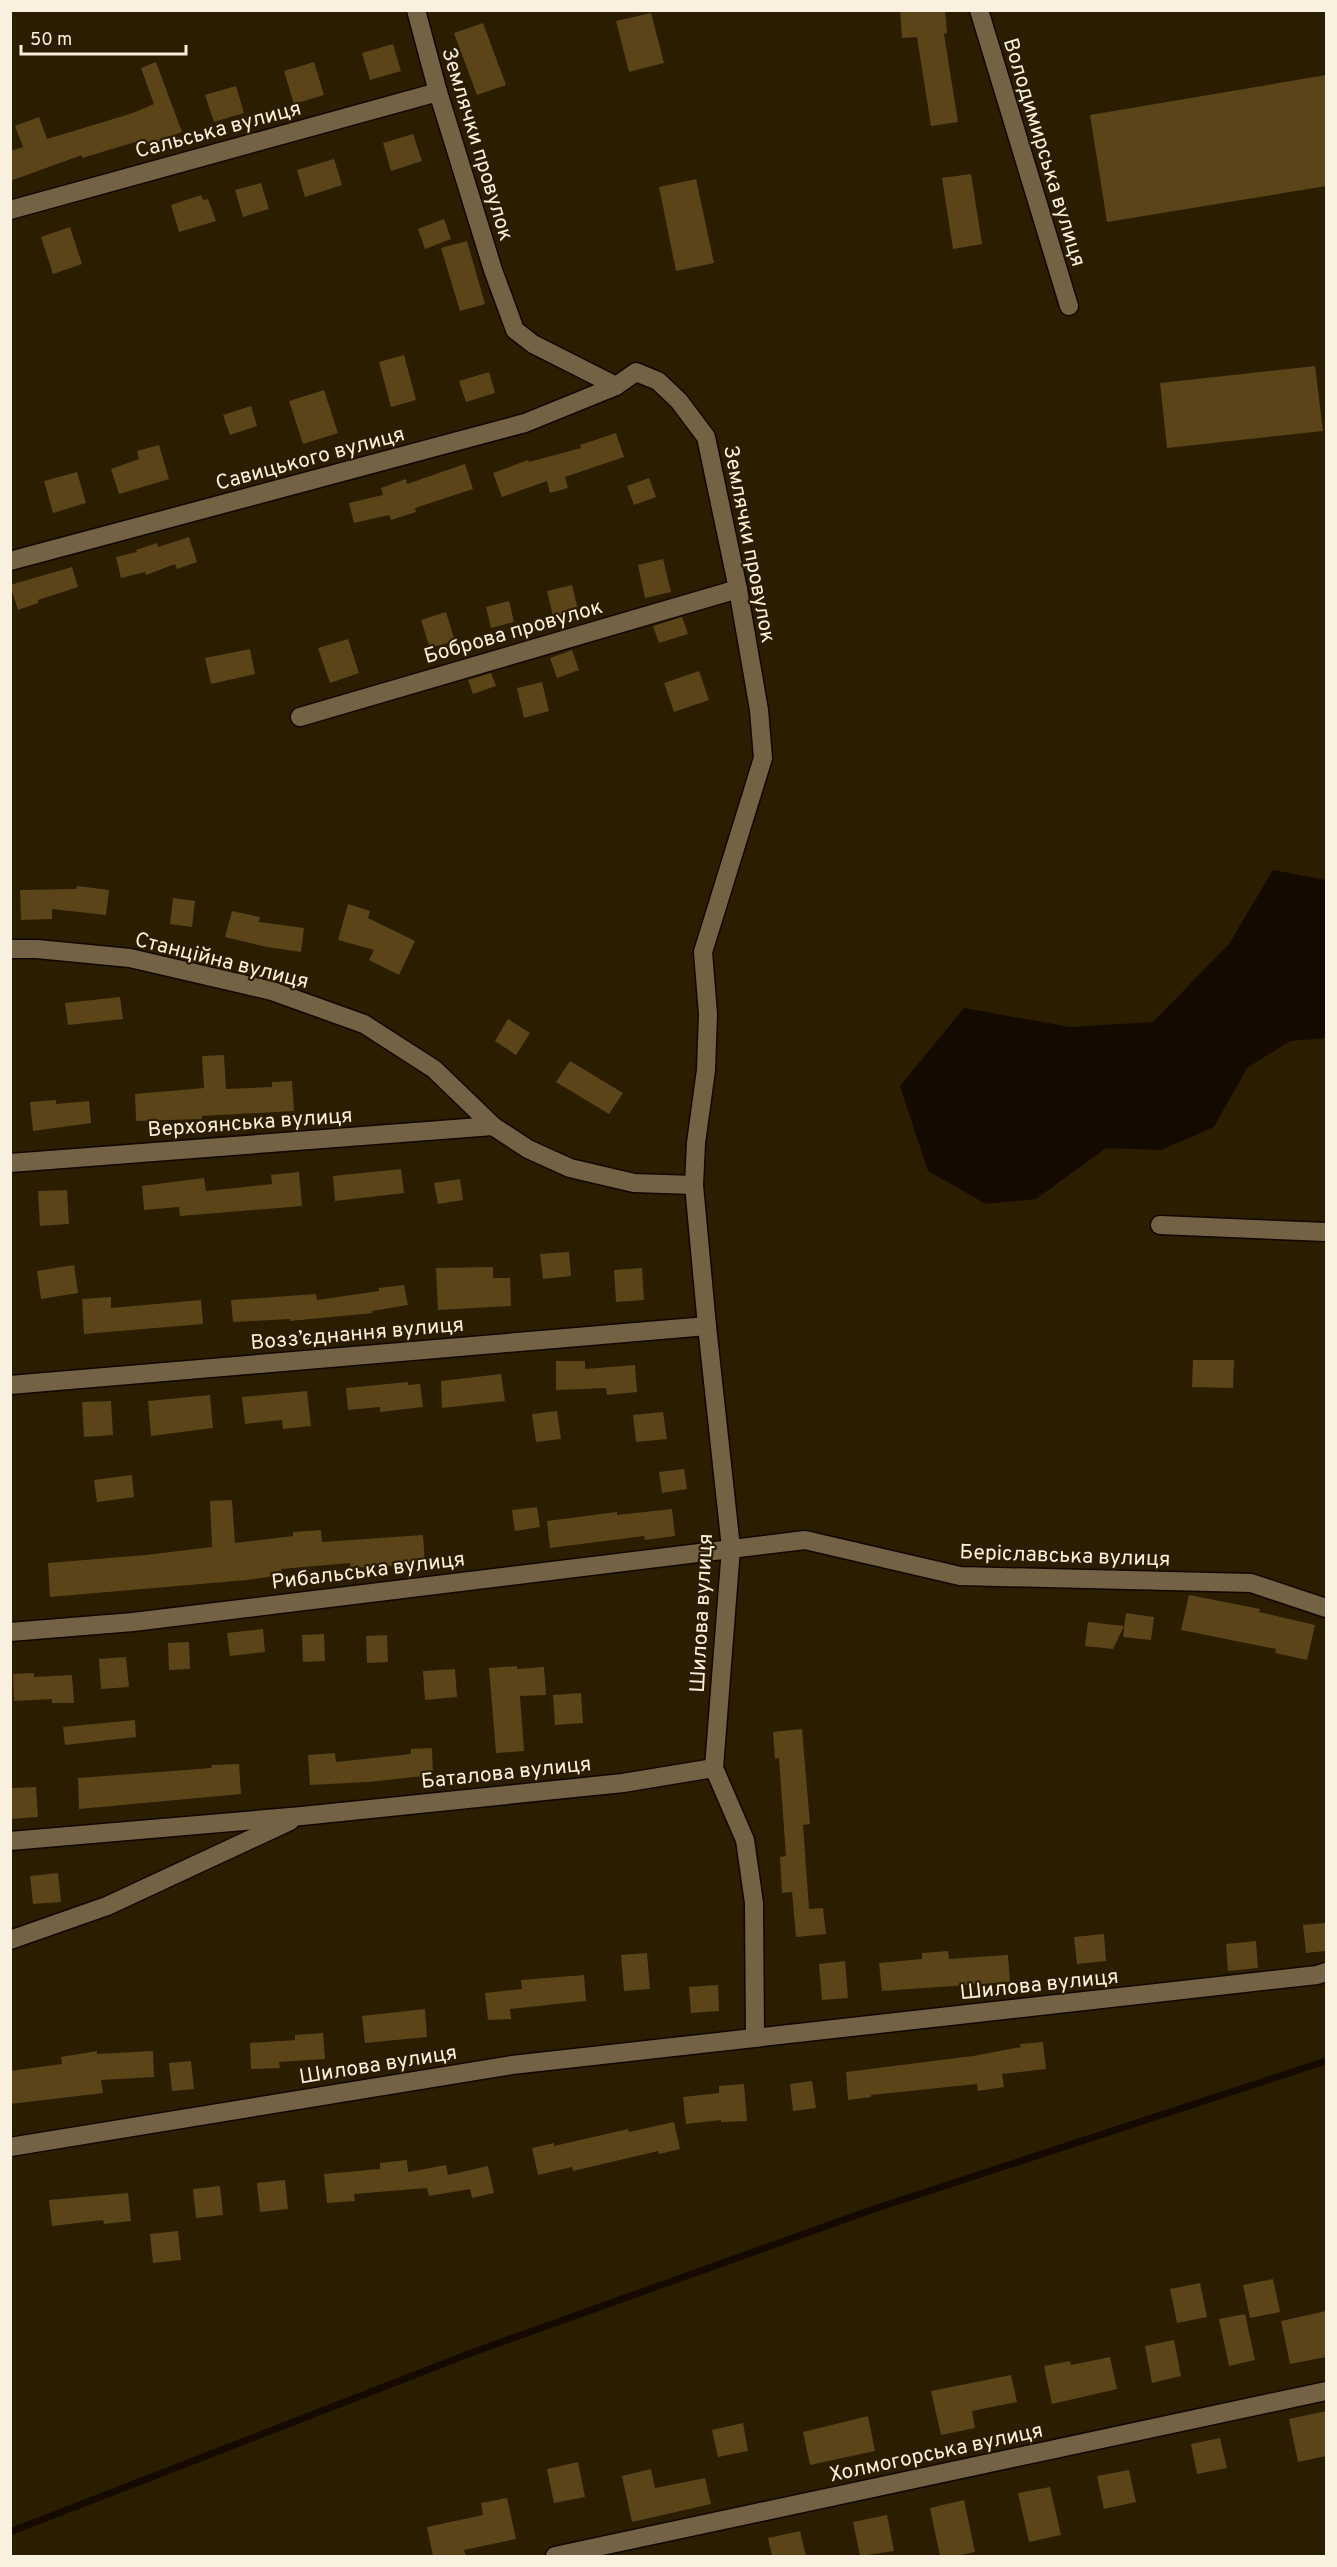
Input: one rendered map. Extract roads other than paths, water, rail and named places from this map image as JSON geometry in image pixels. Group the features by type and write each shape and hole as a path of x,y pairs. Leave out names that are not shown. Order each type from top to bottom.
{"street":[{"name":"Землячки провулок","path":"416,10 438,92 493,270 515,330 533,344 616,386 636,372 658,381 679,401 706,437 738,589 759,710 763,758 704,952 708,1014 707,1059 696,1143 694,1185"},
{"name":"Володимирська вулиця","path":"978,10 1069,306"},
{"name":"Сальська вулиця","path":"10,210 438,92"},
{"name":"Савицького вулиця","path":"10,561 525,423 616,386"},
{"name":"Боброва провулок","path":"300,717 738,589"},
{"name":"Станційна вулиця","path":"10,949 37,949 130,958 272,991 364,1024 434,1069 493,1126 528,1149 570,1168 634,1183 694,1185"},
{"name":"Верхоянська вулиця","path":"10,1163 493,1126"},
{"name":"Шилова вулиця","path":"694,1185 731,1548 714,1768 745,1840 754,1903 755,2038"},
{"path":"1160,1225 1326,1232"},
{"name":"Возз’єднання вулиця","path":"10,1385 707,1326"},
{"name":"Беріславська вулиця","path":"731,1548 805,1540 960,1576 1251,1583 1326,1608"},
{"name":"Рибальська вулиця","path":"10,1632 133,1622 731,1548"},
{"name":"Баталова вулиця","path":"10,1841 302,1816 623,1783 714,1768"},
{"name":"Баталова вулиця","path":"10,1940 108,1905 302,1816"},
{"name":"Шилова вулиця","path":"10,2148 512,2065 1294,1978 1326,1972"},
{"name":"Холмогорська вулиця","path":"555,2556 1326,2391"}],"waterway":[{"path":"10,2532 471,2353 871,2210 1326,2061"}]}
